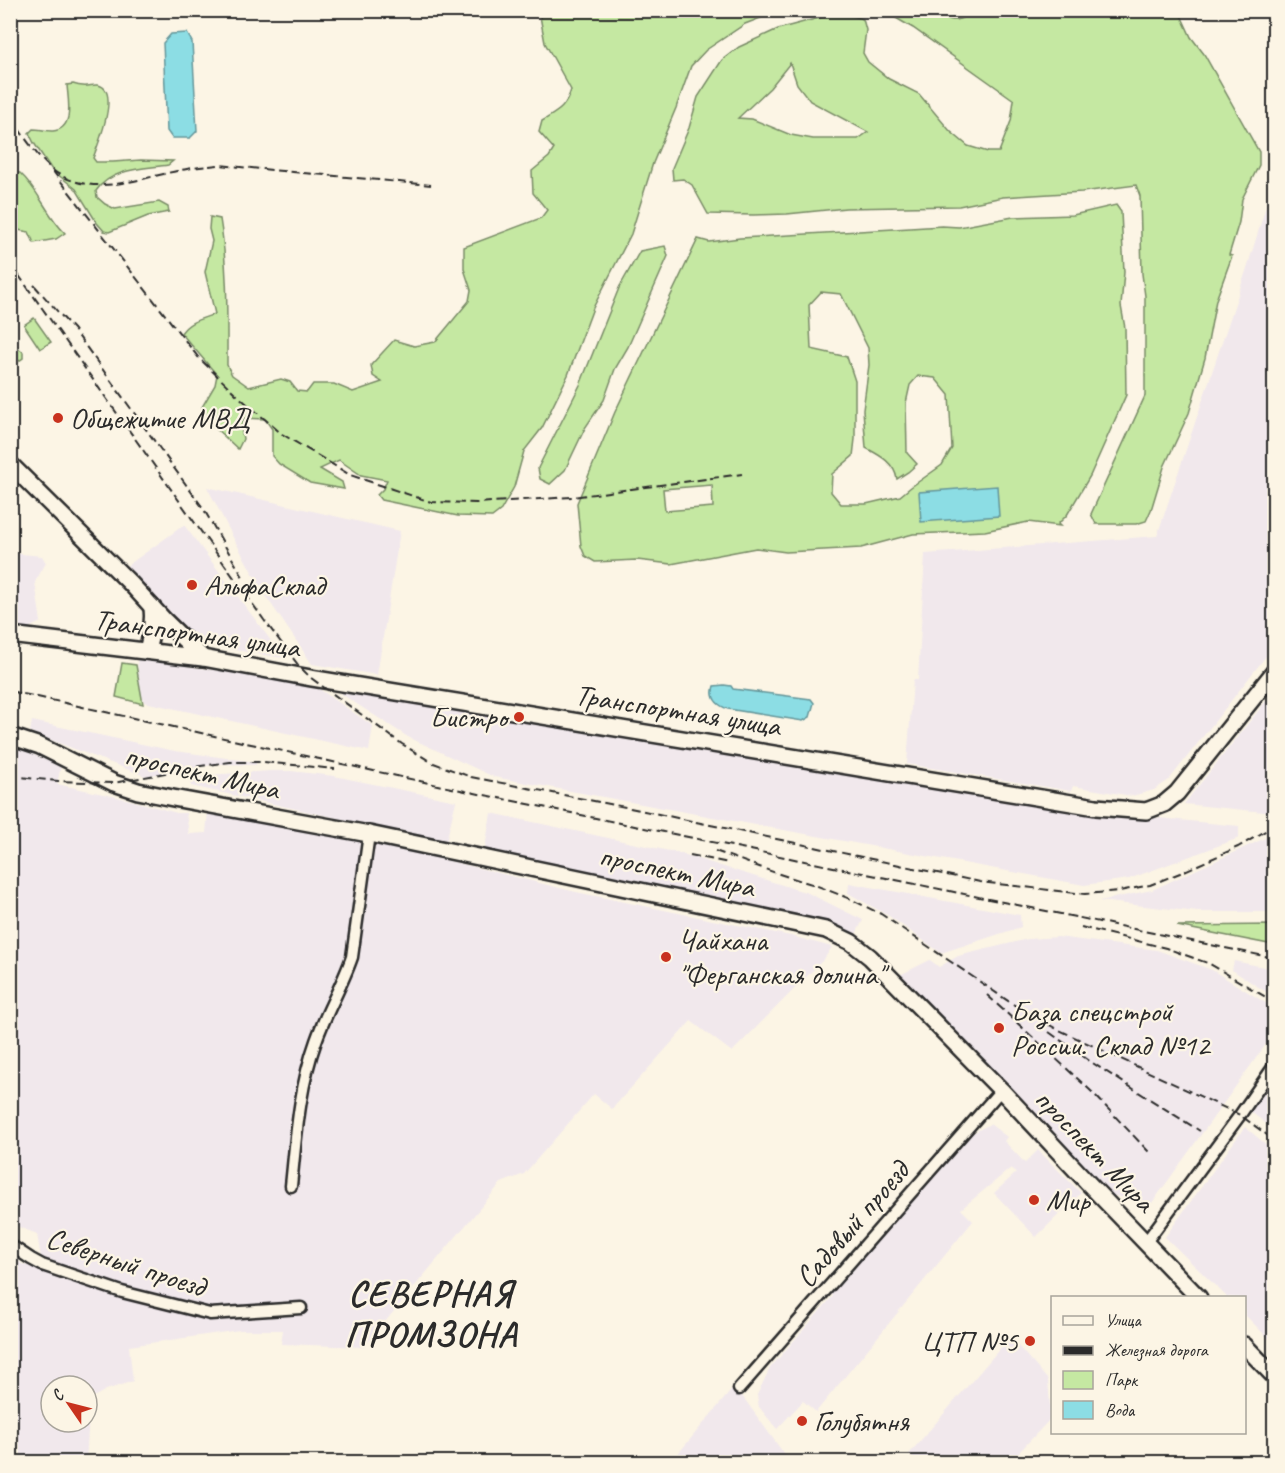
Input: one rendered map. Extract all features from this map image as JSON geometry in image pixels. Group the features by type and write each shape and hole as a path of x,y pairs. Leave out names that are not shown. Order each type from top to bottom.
{"street":[{"path":"10,464 203,658"},
{"path":"152,607 153,652"},
{"path":"153,652 164,635 164,620"},
{"name":"Транспортная улица","path":"10,635 203,658 1077,804 1146,811 1164,804 1177,793 1275,672"},
{"name":"проспект Мира","path":"10,736 40,746 114,783 138,791 369,834 826,930 851,942 870,957 1001,1090 1197,1296"},
{"path":"291,1186 300,1102 315,1042 352,957 369,834"},
{"path":"1146,1242 1275,1066"},
{"name":"Садовый проезд","path":"739,1389 1001,1090"},
{"name":"Северный проезд","path":"10,1245 42,1265 122,1292 210,1314 301,1308"},
{"path":"1246,1346 1275,1376"}],"shaded area":[{"path":"1274,180 1274,646 1169,780 1154,790 1132,796 1073,786 1071,791 907,764 913,680 918,680 925,554 1157,536 1248,265"},
{"path":"207,487 400,531 377,675 312,664 263,592"},
{"path":"184,525 284,658 198,644 124,568"},
{"path":"11,553 42,556 46,563 35,582 41,622 28,628 11,626"},
{"path":"137,659 312,684 373,726 369,751 144,702 139,685"},
{"path":"335,690 1119,814 1239,826 1239,838 1129,879 1084,885 494,777 408,737"},
{"path":"1274,691 1274,813 1184,804"},
{"path":"32,721 175,751 256,762 256,765 218,764 145,776 30,732"},
{"path":"11,745 61,766 57,784 177,813 186,813 189,834 206,833 208,811 368,841 576,892 791,936 832,947 824,959 732,1052 691,1021 612,1109 594,1094 524,1174 501,1183 364,1347 281,1344 283,1330 240,1330 129,1346 133,1381 99,1394 99,1374 39,1374 39,1434 88,1434 86,1462 11,1462 10,1253 22,1264 43,1270 37,1234 11,1224"},
{"path":"270,771 334,776 456,801 446,842 191,786 189,776"},
{"path":"491,813 679,853 808,893 863,920 854,938 484,853"},
{"path":"1274,834 1274,912 1198,912 1099,901 1152,890"},
{"path":"849,883 1020,915 1021,927 941,953 889,916 848,893"},
{"path":"1058,937 1157,950 1212,970 1274,1008 1274,1033 1152,1203 1110,1195 900,975 930,960 939,967 958,956 1028,939"},
{"path":"1234,961 1274,969 1274,997 1232,970"},
{"path":"1274,1080 1274,1130 1251,1112"},
{"path":"990,1124 1007,1137 1004,1141 1025,1163 1038,1150 1081,1193 1036,1237 994,1193 1016,1173 1011,1168 961,1209 973,1221 816,1412 803,1401 777,1429 759,1407 757,1395 770,1368 833,1296 831,1294 971,1134"},
{"path":"1245,1127 1274,1151 1274,1344 1246,1316 1246,1296 1226,1296 1165,1237"},
{"path":"1010,1337 1048,1380 1051,1418 1010,1462 918,1462 909,1454"},
{"path":"735,1386 790,1462 671,1462"}],"green space":[{"path":"928,10 951,20 968,15 969,11 1179,11 1191,37 1204,54 1259,152 1259,165 1242,199 1239,222 1229,255 1232,256 1216,300 1205,358 1189,413 1164,467 1146,521 1136,524 1096,524 1091,514 1145,396 1145,296 1142,274 1140,196 1136,185 1082,192 1003,197 959,206 846,208 753,215 708,214 692,185 683,179 673,180 672,168 689,128 698,97 722,60 739,47 778,29 841,12 863,19 866,30 863,53 868,62 889,79 919,94 950,131 968,146 988,152 999,152 1011,121 1014,100 913,28 884,11","holes":["790,63 797,84 810,101 868,132 858,139 813,139 791,135 752,119 738,118 770,88"]},
{"path":"539,11 779,11 745,24 706,50 691,66 653,163 631,234 593,308 568,375 542,428 524,451 514,487 501,510 492,517 458,516 381,500 377,495 387,480 361,475 339,460 320,469 342,482 344,489 310,483 279,464 272,456 272,429 265,419 244,418 241,428 243,439 238,449 205,417 202,407 215,385 217,375 181,333 192,323 215,314 205,272 212,241 209,229 210,217 220,219 223,237 227,365 232,375 249,387 281,379 290,382 297,391 307,392 313,384 334,384 353,392 382,382 373,376 371,365 394,340 414,346 435,342 469,301 471,290 464,269 464,247 541,218 547,210 533,193 532,171 549,157 554,149 539,132 542,121 563,106 571,90 545,43"},
{"path":"67,85 99,85 106,91 108,109 93,158 96,162 173,161 168,165 129,171 110,178 96,191 97,197 115,209 159,202 168,207 169,212 148,216 109,232 104,231 76,189 52,170 29,133 33,129 53,131 65,125 69,113"},
{"path":"11,173 20,173 27,180 65,233 56,239 34,243 29,232 18,230 11,234"},
{"path":"1116,205 1121,212 1124,272 1121,306 1125,328 1126,395 1090,476 1067,515 1058,524 1060,526 1028,522 985,531 913,534 861,548 786,552 756,548 671,564 637,560 595,562 585,556 581,546 577,503 615,412 698,239 709,242 740,238 942,226 959,227 1013,217 1073,215","holes":["821,292 841,294 868,348 869,365 863,410 866,448 881,456 893,468 897,479 917,464 907,453 906,403 910,385 918,376 935,378 949,395 952,448 942,465 900,496 866,504 841,504 831,492 832,474 853,456 855,381 847,357 811,349 809,305","712,485 713,507 665,511 663,489"]},
{"path":"665,246 668,256 628,347 615,369 604,400 585,428 565,470 550,484 540,479 538,468 580,385 619,288 640,251"},
{"path":"34,318 51,342 40,349 24,325"},
{"path":"11,341 23,352 23,358 12,366 11,366"},
{"path":"122,663 136,665 143,704 116,697"},
{"path":"1274,925 1274,945 1177,926"}],"water":[{"path":"187,33 192,42 197,131 190,138 172,138 167,131 163,43 171,34"},
{"path":"997,486 999,516 921,522 919,492"},
{"path":"714,686 731,686 733,689 811,699 814,703 810,717 803,721 728,709 718,703 713,694"}],"railway":[{"path":"10,117 48,166 69,180 86,184 119,184 187,169 219,165 431,185"},
{"path":"52,170 198,357 282,434 350,475 431,502 476,503 572,497 742,474"},
{"path":"10,263 299,666 311,678 402,744 431,762 471,777 980,882 1085,894 1120,891 1150,885 1238,847 1274,826"},
{"path":"34,285 74,330 203,508 243,577"},
{"path":"10,691 465,791 1274,958"},
{"path":"10,775 58,781 114,783 230,762 263,762 335,769"},
{"path":"715,851 815,885 881,914 1011,1003 1055,1028 1240,1115 1274,1140"},
{"path":"690,855 729,863"},
{"path":"1081,927 1166,948 1210,964 1274,1002"},
{"path":"987,995 1092,1092 1149,1152"},
{"path":"1049,1032 1091,1062 1200,1131"}],"place":[{"name":"Общежитие МВД","path":"58,418"},
{"name":"АльфаСклад","path":"192,585"},
{"name":"Бистро","path":"519,717"},
{"name":"Чайхана \"Ферганская долина\"","path":"666,957"},
{"name":"База спецстрой России. Склад №12","path":"999,1028"},
{"name":"Мир","path":"1034,1200"},
{"name":"ЦТП №5","path":"1030,1341"},
{"name":"Голубятня","path":"802,1421"}],"district":[{"name":"СЕВЕРНАЯ ПРОМЗОНА","path":"431,1314"}]}
